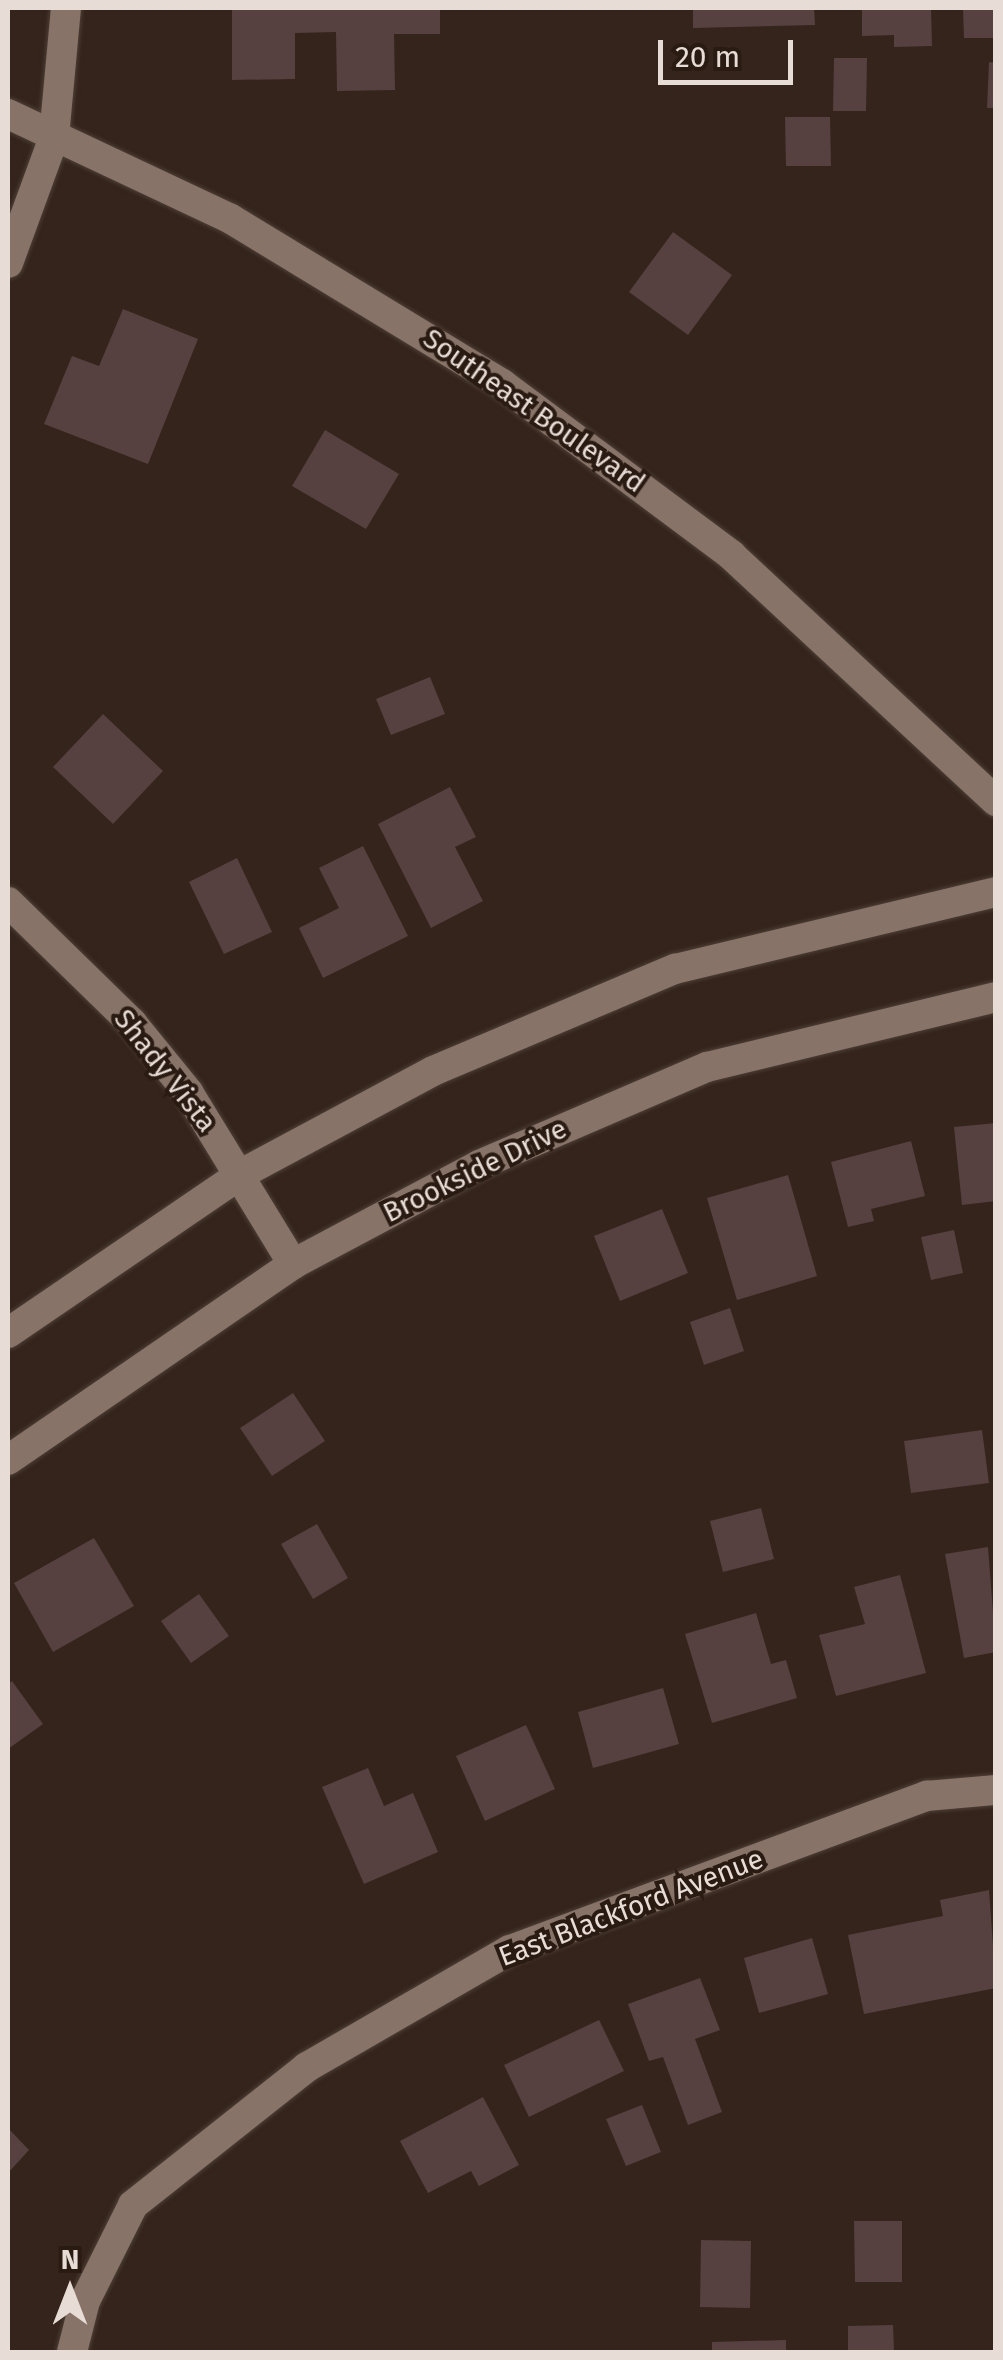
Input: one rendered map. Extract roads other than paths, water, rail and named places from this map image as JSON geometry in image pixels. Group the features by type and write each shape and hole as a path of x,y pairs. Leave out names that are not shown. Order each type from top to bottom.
{"street":[{"path":"8,264 54,137 66,8"},
{"name":"Southeast Boulevard","path":"8,114 231,219 502,384 731,555 996,801"},
{"path":"8,1333 241,1174 433,1071 674,969 996,892"},
{"name":"Shady Vista","path":"8,902 132,1023 188,1092 293,1264"},
{"name":"Brookside Drive","path":"8,1460 293,1264 479,1165 632,1095 802,1040 996,997"},
{"name":"East Blackford Avenue","path":"72,2352 86,2300 133,2206 307,2068 510,1950 927,1796 996,1790"}]}
